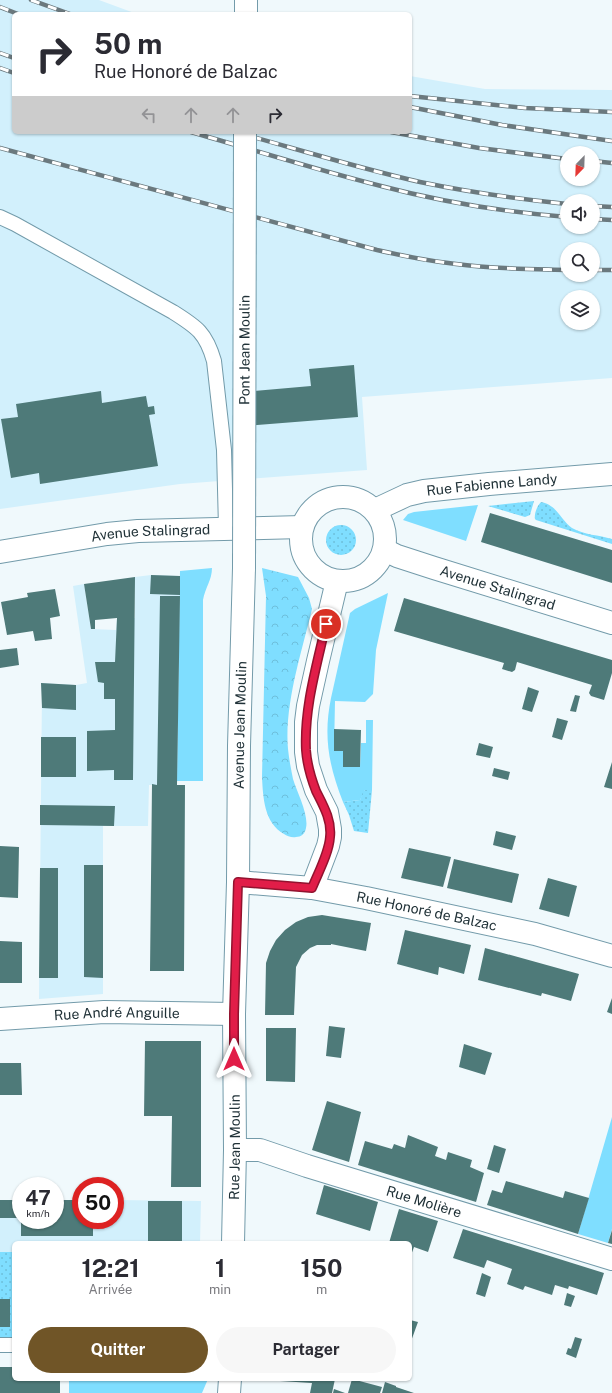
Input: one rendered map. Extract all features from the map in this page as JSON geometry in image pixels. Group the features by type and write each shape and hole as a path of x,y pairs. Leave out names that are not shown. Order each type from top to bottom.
{"street":[{"path":"246,0 246,12"},
{"name":"Pont Jean Moulin","path":"244,568 245,134"},
{"name":"Rue Fabienne Landy","path":"375,510 407,495 424,491 612,474"},
{"path":"340,497 352,498 364,502 375,510 382,522 386,536 385,550 380,561 372,571 361,578 349,581 337,581 323,577 312,568 304,556 301,541 302,527 308,515 317,506 328,500 340,497"},
{"name":"Avenue Stalingrad","path":"0,552 107,534 138,531 302,527"},
{"name":"Avenue Stalingrad","path":"385,550 397,556 434,568 612,623"},
{"name":"Avenue Jean Moulin","path":"238,882 239,746 244,568"},
{"path":"312,888 328,846 330,829 327,812 316,790 308,766 306,722 308,706 337,581"},
{"name":"Rue Honoré de Balzac","path":"238,882 312,888 366,898 535,934 612,956"},
{"name":"Rue Jean Moulin","path":"233,1241 235,1150 234,1014 238,882"},
{"name":"Rue André Anguille","path":"0,1019 104,1012 234,1014"},
{"name":"Rue Molière","path":"235,1150 260,1150 307,1166 612,1260"},
{"path":"229,1393 230,1381"}],"lane":[{"path":"0,217 173,312 193,325 202,334 214,362 224,450 226,528"},
{"path":"0,1345 12,1345"}],"shaded area":[{"path":"0,0 99,0 132,12 12,12 12,134 412,134 412,76 485,89 612,90 612,378 362,397 367,470 180,484 0,509"},
{"path":"151,575 180,576 177,785 149,785 148,826 103,826 103,994 39,999 41,683 76,685 87,683 73,586 84,584 91,629 116,630 117,618 135,618 135,577"},
{"path":"0,1200 12,1200 12,1229 64,1229 64,1200 72,1200 72,1229 124,1229 124,1200 201,1201 200,1241 12,1241 12,1252 0,1252"}],"green space":[{"path":"534,501 530,515 525,517 488,506"},
{"path":"541,502 555,509 572,528 587,534 612,539 612,544 536,520 535,512"},
{"path":"478,505 466,541 403,520 408,514 414,512"},
{"path":"341,525 352,529 356,540 352,551 341,555 330,551 326,540 330,529"},
{"path":"212,568 211,576 203,600 203,781 177,781 180,571"},
{"path":"262,568 298,577 309,598 312,609 291,696 287,732 288,753 293,779 306,817 305,832 298,837 288,836 277,829 272,823 264,801 262,777 266,596"},
{"path":"388,593 376,650 373,694 365,702 335,701 334,751 343,751 343,767 360,767 361,743 366,743 366,720 373,720 372,790 365,790 360,800 343,802 334,776 329,751 328,726 331,698 350,613 355,609"},
{"path":"365,790 372,790 368,833 354,831 343,802 360,800"},
{"path":"612,1117 612,1229 608,1243 578,1234"},
{"path":"0,1252 12,1252 12,1339 0,1339"},
{"path":"69,1381 207,1381 202,1393 69,1393"}],"building":[{"path":"354,365 358,417 244,426 241,392 311,386 309,369"},
{"path":"101,391 102,403 146,396 148,407 154,406 155,414 149,415 158,466 40,484 39,473 11,478 1,419 18,417 16,404"},
{"path":"490,513 612,550 612,583 481,542"},
{"path":"151,575 180,576 180,595 150,594"},
{"path":"135,577 133,780 114,780 114,770 87,771 87,731 115,730 115,699 104,699 104,683 98,682 95,662 115,662 117,618 95,620 95,629 91,629 84,584"},
{"path":"55,589 60,616 50,618 52,639 35,641 33,631 7,635 1,602 28,597 27,593"},
{"path":"160,596 180,596 177,785 185,785 184,971 150,971 152,784 157,785"},
{"path":"404,598 612,660 612,673 604,700 591,696 589,693 592,685 517,662 515,670 512,672 502,669 504,663 394,631"},
{"path":"17,648 19,665 0,668 0,650"},
{"path":"41,683 76,685 76,710 42,708"},
{"path":"528,687 539,691 532,712 522,709"},
{"path":"575,695 580,696 576,712 570,711"},
{"path":"557,718 568,721 562,740 552,737"},
{"path":"334,729 361,730 360,767 343,767 343,751 334,751"},
{"path":"41,737 76,737 76,777 41,777"},
{"path":"479,743 493,747 490,758 476,755"},
{"path":"612,762 612,789 604,787"},
{"path":"494,768 510,772 508,780 492,776"},
{"path":"40,805 115,806 114,826 40,825"},
{"path":"496,831 516,836 512,850 493,845"},
{"path":"0,846 19,847 18,898 0,897"},
{"path":"409,848 451,857 443,887 401,878"},
{"path":"454,859 519,874 512,903 447,888"},
{"path":"84,865 103,865 103,978 84,977"},
{"path":"40,868 58,868 58,978 39,978"},
{"path":"548,878 577,886 569,917 539,909"},
{"path":"322,915 371,923 366,951 331,944 317,945 310,948 302,955 296,967 294,1015 265,1015 266,963 276,940 285,930 296,922 308,917"},
{"path":"405,930 471,945 464,974 439,967 438,975 397,964"},
{"path":"0,941 22,942 22,983 0,983"},
{"path":"485,948 579,974 571,1001 542,993 541,996 478,980"},
{"path":"612,998 612,1014 607,1012"},
{"path":"329,1026 345,1028 341,1058 326,1056"},
{"path":"266,1028 296,1028 295,1082 266,1081"},
{"path":"145,1041 201,1041 201,1187 171,1187 172,1116 144,1116"},
{"path":"464,1044 492,1053 485,1075 459,1067"},
{"path":"0,1063 21,1063 22,1095 0,1095"},
{"path":"327,1101 361,1112 349,1162 312,1150"},
{"path":"408,1135 438,1147 435,1156 446,1160 448,1152 472,1160 470,1167 484,1173 476,1202 358,1165 365,1141 392,1149 394,1144 405,1148"},
{"path":"494,1145 506,1149 499,1173 487,1169"},
{"path":"506,1181 563,1198 565,1191 589,1198 578,1234 487,1205 492,1190 502,1193"},
{"path":"324,1185 378,1202 370,1231 316,1214"},
{"path":"0,1200 12,1200 12,1218 0,1218"},
{"path":"64,1200 72,1200 72,1229 93,1229 93,1236 21,1236 21,1229 64,1229"},
{"path":"148,1201 182,1201 182,1241 148,1241"},
{"path":"399,1209 438,1221 428,1252 414,1247 412,1252 412,1241 390,1241"},
{"path":"463,1229 604,1273 597,1295 569,1286 568,1289 555,1285 552,1295 525,1286 523,1290 507,1284 512,1269 487,1260 484,1268 453,1258"},
{"path":"612,1230 612,1244 608,1243"},
{"path":"482,1273 491,1277 485,1297 476,1294"},
{"path":"567,1293 575,1296 571,1307 564,1305"},
{"path":"0,1299 10,1299 10,1327 0,1327"},
{"path":"412,1320 418,1322 412,1338"},
{"path":"575,1337 582,1339 576,1358 566,1354 568,1348 571,1349"},
{"path":"0,1367 12,1367 12,1381 60,1381 60,1393 0,1393"},
{"path":"280,1381 335,1381 332,1393 310,1393 312,1383"},
{"path":"351,1381 360,1381 382,1387 380,1393 348,1393"},
{"path":"385,1382 396,1387 414,1393 382,1393"},
{"path":"334,1389 345,1393 333,1393"}],"railway":[{"path":"31,0 64,12"},
{"path":"0,7 13,12"},
{"path":"0,53 12,57"},
{"path":"0,68 12,72"},
{"path":"412,96 525,108 612,112"},
{"path":"412,107 502,125 612,141"},
{"path":"198,134 404,192 473,206 560,216"},
{"path":"242,134 397,177 493,195 560,203"},
{"path":"402,134 479,148 560,158"},
{"path":"0,148 377,250 426,260 470,266 560,270"},
{"path":"600,162 612,163"},
{"path":"600,206 612,207"},
{"path":"600,219 612,220"},
{"path":"600,270 612,270"}],"route":[{"path":"234,1059 235,959 238,882 312,888 330,837 330,822 327,812 316,790 308,766 305,738 308,706 326,624"}]}
